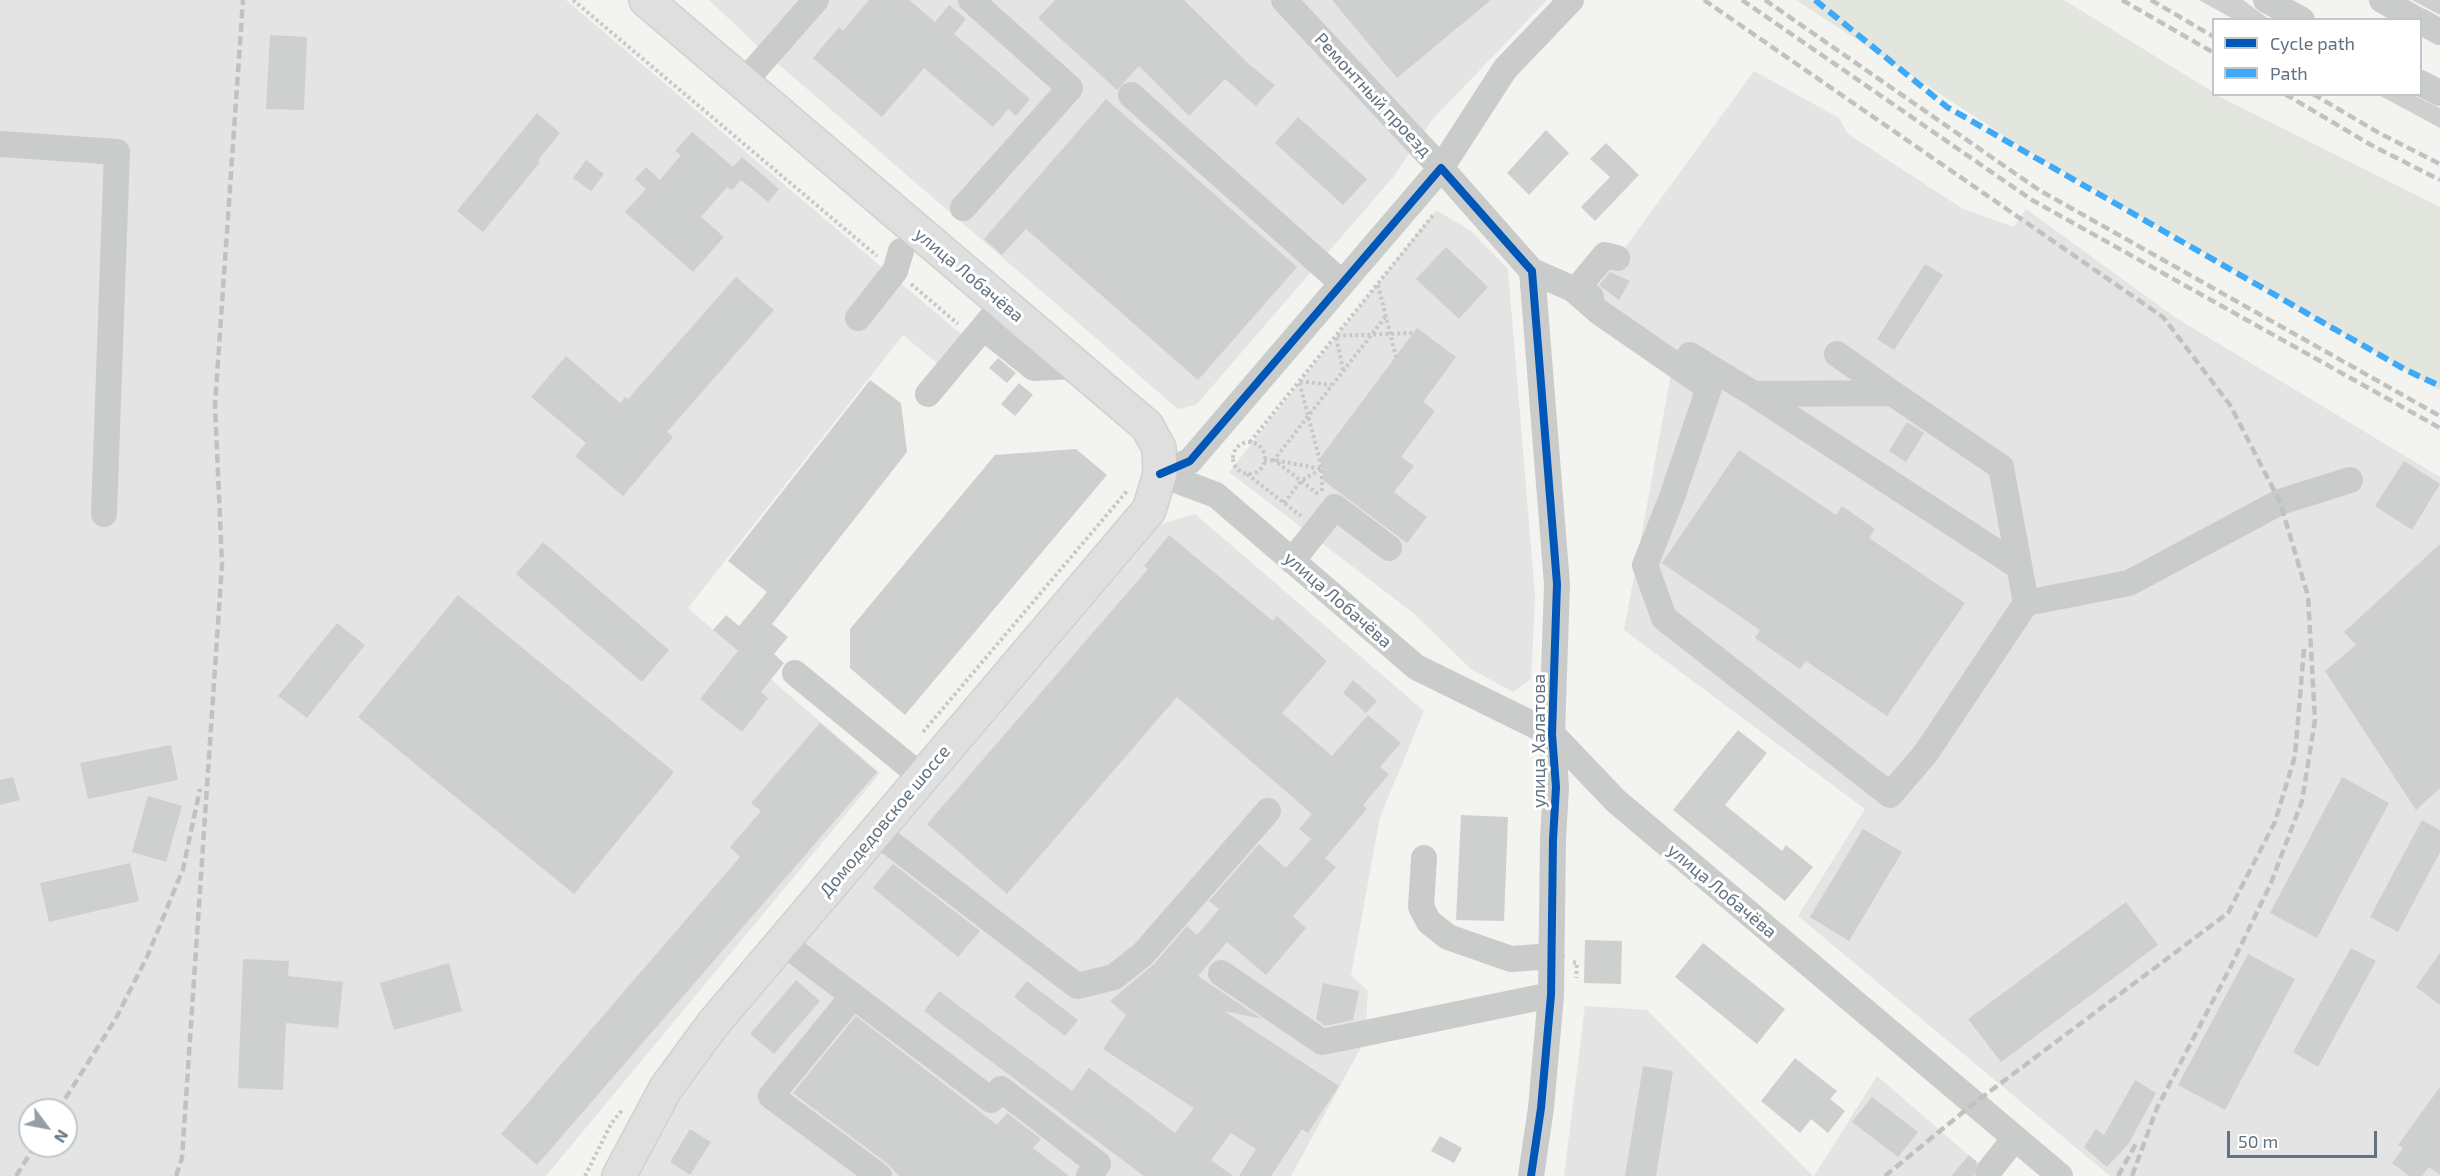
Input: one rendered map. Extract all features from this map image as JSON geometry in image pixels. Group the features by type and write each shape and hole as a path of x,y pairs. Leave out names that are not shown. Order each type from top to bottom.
{"main road":[{"name":"улица Лобачёва","path":"646,0 743,83 988,321 1076,366 1147,426 1159,448 1146,480"},
{"name":"Домодедовское шоссе","path":"619,1176 666,1088 713,1024 876,832 911,768 1149,510 1146,480"}],"street":[{"path":"743,83 816,0"},
{"path":"963,208 1070,88 971,0"},
{"name":"Ремонтный проезд","path":"1284,0 1441,168 1532,271"},
{"path":"1146,480 1190,461 1441,168 1500,62 1571,0"},
{"path":"2266,0 2298,18"},
{"path":"2382,0 2415,18"},
{"path":"2422,22 2440,32"},
{"path":"2422,84 2440,93"},
{"path":"1131,95 1342,283"},
{"path":"0,144 117,152 104,514"},
{"path":"1575,291 1605,255 1617,258"},
{"path":"858,318 898,261"},
{"path":"1532,271 1605,304 1755,394 2018,566"},
{"name":"улица Халатова","path":"1532,271 1543,381 1557,584 1552,734 1556,788 1551,995 1541,1108 1532,1176"},
{"path":"1575,291 1599,312 1709,388 1672,497 1645,565 1664,618 1890,795 1926,753 2026,603 2129,583 2280,502 2350,480"},
{"path":"928,394 988,321"},
{"path":"1837,354 2001,467 2026,603"},
{"path":"1755,394 1892,393"},
{"name":"улица Лобачёва","path":"1146,480 1216,495 1416,667 1552,734 1616,801 2060,1176"},
{"path":"1292,561 1335,507 1389,548"},
{"path":"795,673 911,768"},
{"path":"876,832 1077,986 1114,977 1143,954 1268,811"},
{"path":"1424,858 1421,907 1429,922 1448,937 1511,959 1552,956"},
{"path":"782,942 991,1100 1000,1089 1098,1164 1089,1176"},
{"path":"1221,973 1322,1042 1551,995"},
{"path":"853,996 771,1095 879,1176"},
{"path":"1988,1172 2015,1138"}],"path":[{"path":"573,0 898,261 988,321"},
{"path":"1310,512 1304,519 1247,474 1237,470 1232,460 1239,445 1250,442 1434,214"},
{"path":"1377,285 1396,357"},
{"path":"1274,460 1386,316"},
{"path":"1336,336 1412,333"},
{"path":"1336,336 1344,370"},
{"path":"1299,381 1332,385"},
{"path":"1299,381 1322,469 1322,497 1316,504"},
{"path":"1247,474 1260,469 1264,461 1260,447 1250,442"},
{"path":"1274,460 1322,497"},
{"path":"1264,461 1274,460 1322,469"},
{"path":"1284,503 1301,481 1322,469"},
{"path":"911,768 1146,480"},
{"path":"585,1176 611,1124 625,1106"}],"shaded area":[{"path":"0,0 566,0 968,340 942,367 903,335 688,608 880,773 546,1176 0,1176"},
{"path":"709,0 1547,0 1431,121 1394,176 1196,405 1178,409 763,51"},
{"path":"1796,0 2064,0 2212,91 2212,96 2218,96 2440,207 2440,390 2026,150"},
{"path":"1754,71 1839,118 1848,134 1963,209 2014,227 2026,209 2176,318 2440,477 2440,1176 2110,1176 1798,916 1865,809 1624,630 1671,374 1590,319 1597,286"},
{"path":"1436,210 1471,231 1508,269 1535,596 1531,679 1513,692 1471,669 1412,612 1229,472"},
{"path":"1195,514 1424,711 1380,817 1351,975 1368,991 1365,1040 1291,1176 639,1176 693,1070 1159,525"},
{"path":"1585,1006 1647,1010 1813,1176 1564,1176"},
{"path":"1877,1076 1993,1176 1814,1176"}],"building":[{"path":"869,0 909,0 935,22 949,5 966,19 954,34 1030,99 1016,116 1008,109 993,127 924,68 882,117 813,58 839,27 843,31"},
{"path":"1055,0 1184,0 1251,66 1275,85 1256,106 1225,79 1189,116 1139,66 1117,90 1038,18"},
{"path":"1332,0 1491,0 1397,78"},
{"path":"2199,0 2243,0 2267,18 2231,18"},
{"path":"2412,0 2440,0 2440,15 2425,7"},
{"path":"270,35 307,37 304,110 266,109"},
{"path":"2381,96 2415,96 2440,108 2440,128"},
{"path":"1106,99 1297,267 1198,380 1026,229 1002,255 984,239"},
{"path":"537,113 560,133 538,160 540,162 483,232 457,211"},
{"path":"1298,117 1367,179 1343,205 1275,143"},
{"path":"1546,130 1569,153 1529,195 1507,173"},
{"path":"692,132 733,167 742,157 779,189 768,202 741,180 732,190 727,187 701,217 724,237 693,272 625,212 646,189 635,179 646,167 660,180 681,155 675,151"},
{"path":"1606,143 1639,175 1595,221 1581,207 1610,177 1590,159"},
{"path":"586,160 604,174 591,191 573,178"},
{"path":"1446,247 1488,287 1459,319 1416,279"},
{"path":"1925,264 1943,275 1894,350 1877,339"},
{"path":"1610,272 1630,281 1619,300 1599,285"},
{"path":"736,277 774,310 667,432 673,437 623,496 575,456 586,443 531,397 566,356 620,403 625,397 628,399"},
{"path":"1417,328 1456,357 1423,402 1435,411 1401,457 1414,466 1394,492 1427,517 1407,543 1324,481 1320,458"},
{"path":"998,358 1016,373 1007,383 989,368"},
{"path":"870,380 901,403 907,452 772,624 788,637 774,654 784,663 761,692 768,698 742,732 700,699 738,651 713,630 726,615 739,626 767,592 728,561"},
{"path":"1019,383 1033,395 1015,416 1001,404"},
{"path":"1907,422 1924,433 1906,462 1889,451"},
{"path":"1076,449 1107,475 905,715 850,668 850,629 995,455"},
{"path":"1739,450 1836,515 1842,506 1875,529 1869,538 1965,603 1887,716 1806,661 1800,669 1755,638 1760,630 1662,563"},
{"path":"2404,461 2440,484 2412,530 2375,506"},
{"path":"1169,535 1273,621 1277,616 1327,661 1282,713 1332,756 1368,715 1401,743 1380,767 1389,774 1363,805 1367,809 1325,858 1336,867 1293,916 1306,928 1266,975 1227,942 1198,976 1262,1019 1224,1011 1339,1086 1308,1133 1302,1129 1271,1176 1239,1176 1256,1149 1231,1133 1211,1160 1233,1176 1144,1176 924,1011 939,991 1072,1091 1089,1068 1175,1133 1194,1108 1103,1049 1126,1015 1110,1001 1154,964 1187,926 1197,935 1219,909 1209,901 1259,844 1286,868 1311,839 1299,829 1312,814 1177,697 1007,894 927,824 1148,569 1144,566"},
{"path":"543,542 669,650 642,682 516,574"},
{"path":"2440,544 2440,788 2416,810 2325,671 2356,645 2344,632"},
{"path":"458,595 674,772 574,894 358,717"},
{"path":"337,623 365,645 307,718 278,696"},
{"path":"1353,680 1377,701 1366,713 1343,693"},
{"path":"820,723 877,772 537,1165 501,1134 740,857 730,847 761,811 751,803"},
{"path":"1738,730 1767,753 1725,805 1782,851 1786,845 1813,867 1785,901 1673,810"},
{"path":"171,745 178,780 88,799 80,763"},
{"path":"13,777 20,800 0,805 0,780"},
{"path":"2342,777 2389,803 2317,938 2270,913"},
{"path":"148,796 182,806 166,862 132,852"},
{"path":"1461,815 1508,817 1504,921 1456,920"},
{"path":"2422,820 2440,830 2440,852 2398,932 2370,917"},
{"path":"1863,829 1902,852 1849,941 1810,917"},
{"path":"130,863 139,901 49,922 40,883"},
{"path":"893,864 980,931 958,957 873,888"},
{"path":"2126,902 2158,945 2001,1062 1968,1019"},
{"path":"1585,940 1622,941 1621,984 1584,983"},
{"path":"1703,943 1785,1009 1757,1044 1675,977"},
{"path":"2351,948 2376,961 2318,1067 2293,1052"},
{"path":"2440,953 2440,1005 2416,987"},
{"path":"2248,954 2295,979 2225,1110 2178,1085"},
{"path":"243,959 289,961 288,976 343,982 338,1028 286,1023 283,1090 238,1088"},
{"path":"449,963 462,1011 394,1030 380,983"},
{"path":"796,980 820,1001 774,1054 750,1034"},
{"path":"1027,981 1078,1020 1065,1036 1014,997"},
{"path":"1323,983 1359,991 1353,1020 1325,1026 1316,1019"},
{"path":"856,1016 997,1125 1007,1113 1041,1139 1033,1148 1069,1176 899,1176 888,1164 793,1093"},
{"path":"1795,1058 1837,1091 1830,1099 1845,1111 1828,1133 1811,1119 1800,1133 1761,1101"},
{"path":"1643,1066 1673,1071 1656,1176 1625,1176"},
{"path":"2135,1080 2156,1093 2129,1143 2107,1167 2084,1147 2096,1129 2104,1135"},
{"path":"2440,1087 2440,1175 2429,1167 2422,1176 2409,1176 2392,1163 2403,1148 2398,1145"},
{"path":"1872,1097 1918,1132 1898,1157 1852,1122"},
{"path":"690,1129 711,1142 690,1175 670,1162"},
{"path":"1440,1136 1462,1148 1454,1163 1431,1151"},
{"path":"1969,1155 1977,1162 1974,1176 1951,1176"}],"railway":[{"path":"176,1176 182,1158 222,564 215,405 243,0"},
{"path":"1704,0 2163,317 2230,405 2280,502 2308,596 2315,720 2302,801 2271,883 2231,966 2157,1108 2132,1176"},
{"path":"1742,0 2032,200 2440,428"},
{"path":"1765,0 2039,190 2440,416"},
{"path":"2122,0 2212,52"},
{"path":"2151,0 2212,36"},
{"path":"2288,96 2371,145 2440,180"},
{"path":"2316,96 2379,133 2440,164"},
{"path":"1885,1176 1973,1104 2228,913 2275,822 2295,756 2304,649"},
{"path":"66,1098 115,1020 147,957 183,869 200,789"},
{"path":"2118,1176 2137,1142"},
{"path":"16,1176 27,1158"}],"marked path":[{"path":"1815,0 1947,107 2406,370 2440,386"}],"cycle path":[{"path":"1160,474 1190,461 1441,168 1532,271 1557,584 1552,734 1556,787 1551,995 1541,1108 1531,1176"}]}
